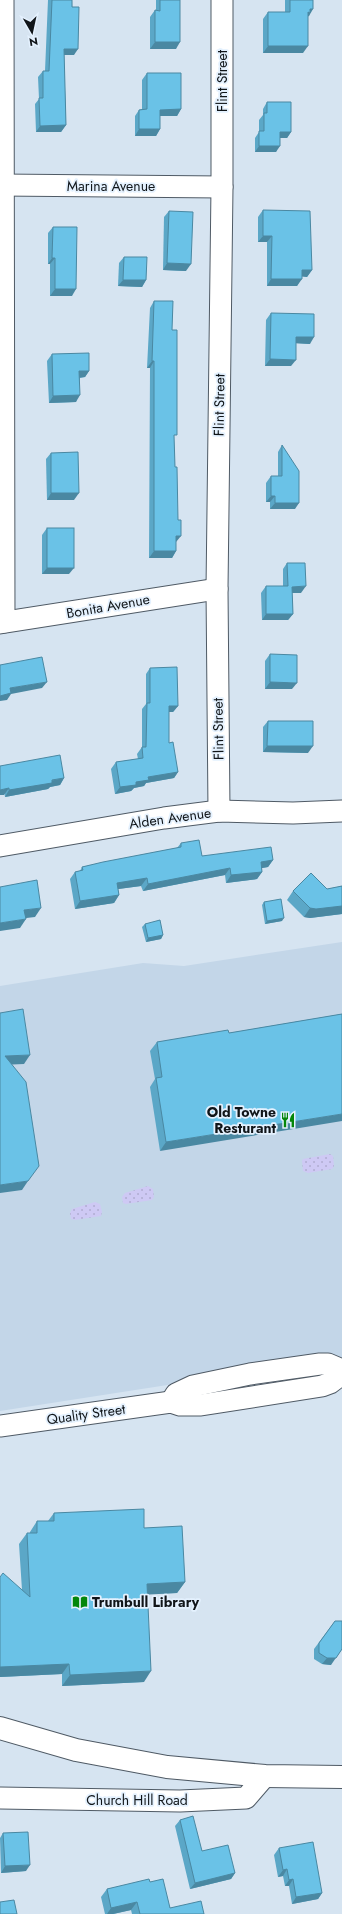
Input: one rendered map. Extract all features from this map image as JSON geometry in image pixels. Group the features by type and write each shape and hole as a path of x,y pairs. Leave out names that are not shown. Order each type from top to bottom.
{"main road":[{"path":"0,1728 76,1750 167,1767 265,1776 342,1777"}],"street":[{"path":"2,623 1,185 3,0"},
{"name":"Flint Street","path":"220,811 217,589 222,187 222,0"},
{"name":"Marina Avenue","path":"1,185 222,187"},
{"name":"Bonita Avenue","path":"2,623 217,589"},
{"name":"Alden Avenue","path":"0,846 164,818 220,811 294,813 342,811"},
{"path":"171,1402 176,1394 193,1386 250,1374 320,1364 328,1364 342,1370"},
{"path":"250,1374 253,1396"},
{"name":"Quality Street","path":"0,1426 171,1402 190,1406 322,1386 330,1383 342,1374"},
{"name":"Church Hill Road","path":"0,1798 180,1801 246,1798 265,1776"}],"shaded area":[{"path":"342,942 342,1358 0,1411 0,986 143,963 184,966"},
{"path":"330,1154 333,1156 334,1166 332,1169 308,1173 303,1171 303,1159"},
{"path":"148,1186 153,1189 154,1197 152,1200 126,1204 123,1203 122,1197 125,1193"},
{"path":"95,1202 100,1204 102,1212 101,1216 75,1220 71,1219 70,1213 72,1209"}],"building":[{"path":"52,0 72,0 72,7 79,7 78,49 64,49 66,125 40,126 39,98 43,98 43,71 49,71"},
{"path":"160,0 180,0 180,42 155,42 155,10 160,11"},
{"path":"290,0 313,0 313,9 310,9 310,13 308,12 308,46 268,46 268,12 290,12"},
{"path":"147,73 181,73 181,109 160,110 160,129 139,129 139,110 147,109"},
{"path":"267,102 291,102 291,132 280,132 280,146 259,146 259,131 264,131 264,113 267,113"},
{"path":"263,210 310,211 312,270 302,270 302,279 271,279 272,236 263,236"},
{"path":"169,211 193,212 191,264 167,263"},
{"path":"53,227 77,227 76,289 55,289 55,258 52,258"},
{"path":"124,257 147,257 146,280 123,280"},
{"path":"154,301 173,301 172,330 177,330 177,435 174,435 175,467 177,467 178,520 181,520 181,536 176,536 176,551 154,551 154,361 152,361"},
{"path":"271,313 314,314 314,337 296,337 296,360 270,359"},
{"path":"89,353 89,371 79,371 80,395 53,396 52,354"},
{"path":"282,445 299,471 299,503 275,503 275,496 271,496 271,476 282,476"},
{"path":"78,452 79,493 51,493 51,453"},
{"path":"47,528 74,528 74,568 47,568"},
{"path":"287,563 305,563 306,586 292,587 293,614 266,614 266,586 288,586"},
{"path":"270,654 297,655 297,683 270,682"},
{"path":"42,657 47,682 10,688 11,693 0,696 0,665"},
{"path":"177,667 178,706 169,706 169,743 173,742 178,772 148,777 149,780 136,782 136,785 120,787 116,762 143,758 142,747 146,747 147,703 150,703 150,668"},
{"path":"268,721 313,721 313,746 267,746"},
{"path":"60,755 64,778 52,780 52,783 9,790 9,788 0,790 0,766"},
{"path":"199,840 202,856 271,847 273,860 261,862 262,872 231,875 230,868 148,884 147,878 117,883 119,895 80,901 75,872 83,870 82,867 181,847 181,843"},
{"path":"311,873 327,889 342,886 342,906 316,909 310,908 293,891"},
{"path":"37,880 41,908 24,910 26,919 0,923 0,887"},
{"path":"281,899 284,918 267,921 264,902"},
{"path":"160,920 163,935 148,938 145,924"},
{"path":"23,1009 30,1055 5,1056 26,1082 39,1166 28,1181 0,1185 0,1013"},
{"path":"342,1014 342,1114 166,1142 156,1078 162,1077 157,1042 228,1030 229,1033"},
{"name":"Trumbull Library","path":"144,1509 144,1528 182,1526 185,1582 147,1584 151,1671 70,1675 69,1664 0,1667 0,1577 3,1573 30,1597 27,1533 37,1533 37,1521 54,1521 54,1513"},
{"path":"335,1621 342,1621 342,1649 336,1658 327,1658 319,1653 319,1643"},
{"path":"193,1816 202,1851 228,1845 235,1873 195,1883 180,1820"},
{"path":"28,1832 30,1865 5,1866 3,1833"},
{"path":"313,1842 322,1893 296,1897 293,1879 289,1880 287,1869 283,1870 279,1848"},
{"path":"149,1879 150,1882 163,1879 170,1908 201,1901 204,1914 140,1914 137,1902 111,1908 107,1889"},
{"path":"14,1900 17,1914 0,1914 0,1902"}],"place":[{"name":"Old Towne Resturant","path":"288,1120"},
{"name":"Trumbull Library","path":"80,1602"}]}
